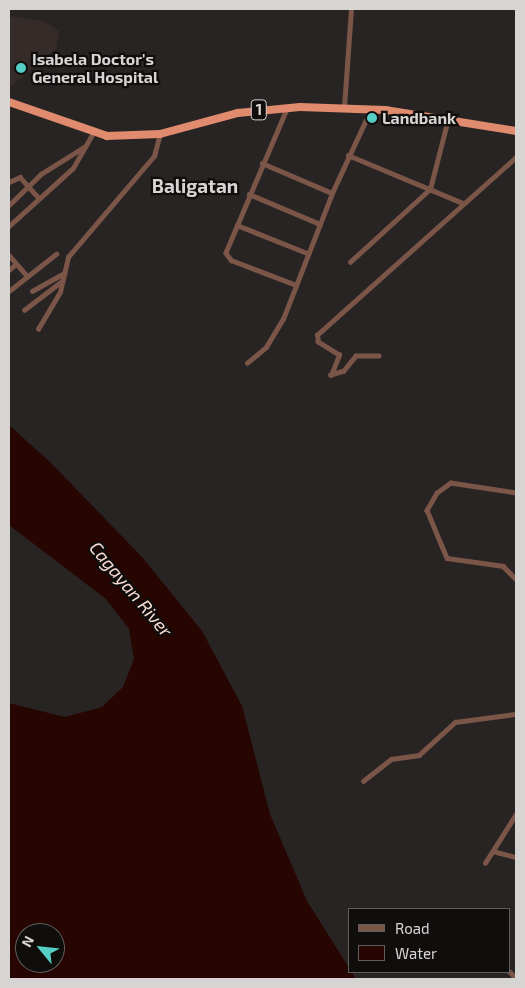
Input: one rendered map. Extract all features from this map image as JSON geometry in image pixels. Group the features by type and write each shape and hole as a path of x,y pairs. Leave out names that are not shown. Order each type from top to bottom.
{"highway":[{"name":"1","path":"9,102 93,133 160,134 238,113 288,107 371,109 448,119 516,131"}],"street":[{"path":"344,107 351,9"},
{"path":"288,107 262,163 226,253 228,258 294,284"},
{"path":"247,363 273,337 348,155 371,109"},
{"path":"350,262 430,189 448,119"},
{"path":"9,226 73,168 93,133"},
{"path":"38,329 60,292 70,252 154,156 160,134"},
{"path":"9,205 29,186 85,146"},
{"path":"348,155 463,203"},
{"path":"379,356 356,356 344,371 331,375 338,355 316,338 324,326 516,157"},
{"path":"262,163 332,193"},
{"path":"9,182 18,176 39,198"},
{"path":"249,194 320,224"},
{"path":"237,225 307,253"},
{"path":"9,291 56,254"},
{"path":"9,255 27,276"},
{"path":"9,270 16,264"},
{"path":"32,291 64,273"},
{"path":"24,310 62,281"},
{"path":"516,494 451,483 436,493 427,510 447,558 503,566 516,580"},
{"path":"363,780 391,759 419,755 455,722 516,714"},
{"path":"485,863 516,815"},
{"path":"493,851 516,857"}],"shaded area":[{"name":"Isabela Doctor's General Hospital","path":"9,16 44,21 59,31 56,49 9,88"}],"water":[{"name":"Cagayan River","path":"9,425 51,463 142,557 202,631 242,706 270,814 307,901 348,966 348,973 352,973 356,979 9,979 9,703 65,717 102,707 123,687 134,659 129,629 106,599 9,525"}],"place":[{"name":"Isabela Doctor's General Hospital","path":"21,68"},
{"name":"Landbank","path":"372,118"}],"district":[{"name":"Baligatan","path":"195,186"}]}
